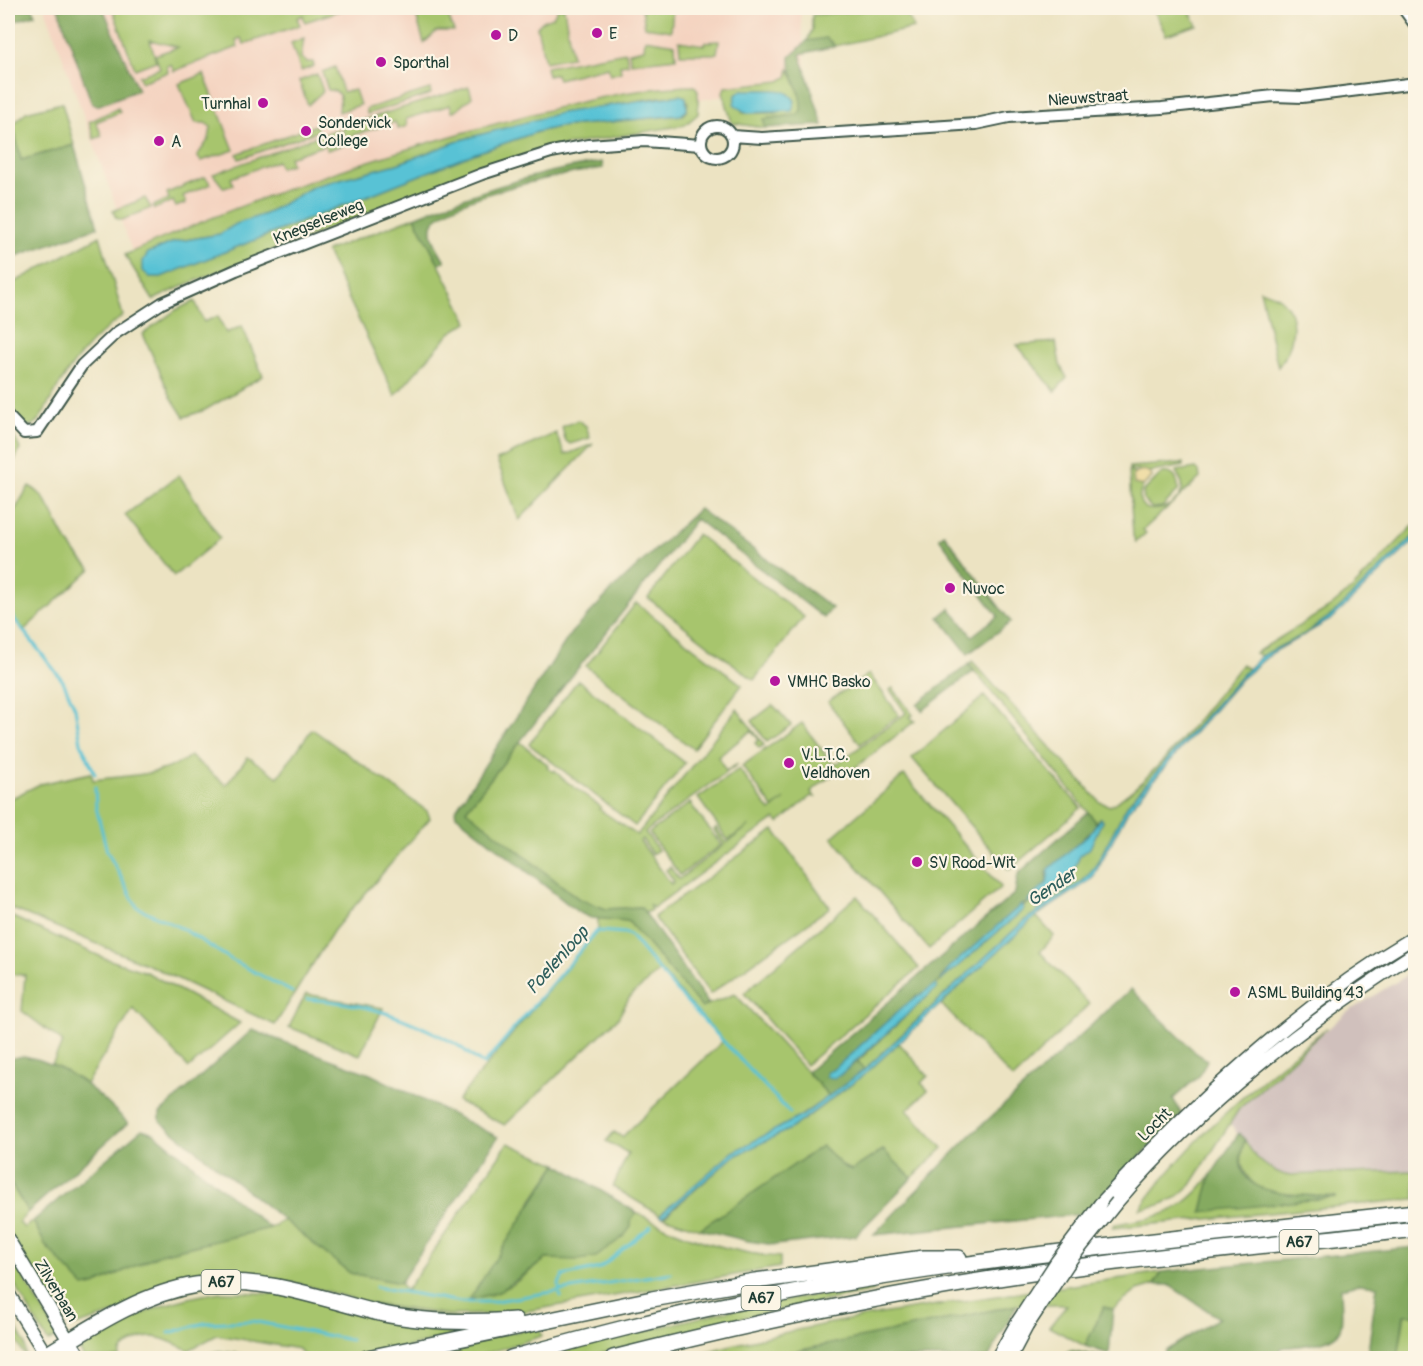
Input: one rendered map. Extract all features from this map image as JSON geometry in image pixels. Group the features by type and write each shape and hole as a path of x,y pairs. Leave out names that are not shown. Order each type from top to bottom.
{"highway":[{"name":"A67","path":"511,1359 599,1334 734,1303 862,1280 1016,1257 1416,1212"},
{"name":"A67","path":"613,1359 760,1323 865,1301 1018,1275 1416,1229"},
{"name":"A67","path":"368,1359 590,1312 755,1281 924,1258 1016,1257"},
{"name":"A67","path":"45,1357 138,1303 183,1287 220,1282 271,1284 380,1313 434,1321 482,1322 590,1312"},
{"name":"A67","path":"655,1359 760,1323"}],"main road":[{"name":"Locht","path":"1010,1359 1023,1323 1057,1261 1100,1204 1168,1132 1250,1055 1319,1002 1416,936"},
{"name":"Locht","path":"997,1359 1117,1202 1206,1110 1263,1060 1329,1010 1416,952"},
{"name":"Zilverbaan","path":"8,1239 80,1359"},
{"path":"8,1293 45,1357"}],"street":[{"path":"1403,8 1416,26"},
{"name":"Nieuwstraat","path":"733,141 976,124 1009,117 1162,108 1416,83"},
{"path":"716,126 726,129 733,141 727,154 718,158 707,155 702,141 710,128 716,126"},
{"name":"Knegselseweg","path":"8,416 16,428 30,435 38,431 82,365 116,333 162,303 236,270 509,164 589,145 702,141"}],"shaded area":[{"name":"Sondervick College","path":"45,8 800,8 807,85 589,115 137,265"},
{"path":"1415,970 1415,1173 1271,1188 1227,1118 1346,1013"}],"green space":[{"path":"8,8 33,8 35,15 8,23"},
{"path":"58,8 103,8 138,90 97,106 92,104"},
{"path":"112,8 348,8 305,22 303,15 297,18 300,25 244,44 241,38 236,40 238,47 174,71 171,64 167,66 168,72 141,82 139,76 160,68 155,55 178,47 150,40 156,61 135,69"},
{"path":"414,8 445,8 454,31 437,31 424,43"},
{"path":"558,8 564,8 572,57 545,62 537,27 544,20 553,17"},
{"path":"642,8 673,8 671,31 645,27"},
{"path":"903,8 914,28 835,46 831,41 807,41 812,30 812,15"},
{"path":"1153,8 1188,8 1197,25 1166,35"},
{"path":"304,38 301,58 307,62 313,62 314,66 301,71 291,43"},
{"path":"826,38 835,46 800,54 823,125 765,128 764,119 797,115 801,111 800,97 790,57 807,41"},
{"path":"645,39 675,44 676,58 631,63 629,52 644,49"},
{"path":"679,41 704,45 705,42 719,41 717,53 680,54"},
{"path":"626,52 628,64 620,65 621,72 610,75 608,67 558,79 556,74 548,76 546,67"},
{"path":"335,67 343,92 355,90 360,105 339,112 340,96 336,91 328,90 322,72"},
{"path":"789,69 803,98 801,111 797,115 764,119 765,128 732,123 723,92 725,87 780,81 787,77","holes":["742,90 782,91 777,113 743,113 736,95"]},
{"path":"204,74 234,150 201,161 197,156 209,139 211,127 205,123 196,123 179,84"},
{"path":"317,74 323,91 308,105 299,81"},
{"path":"695,86 698,91 698,114 685,125 556,147 493,164 185,285 153,300 125,255 263,198 404,150 572,104 670,87","holes":["683,96 688,101 687,110 683,115 558,127 537,132 476,153 161,277 150,277 148,253 174,242 220,234 265,214 314,186 397,164 464,139 563,113 660,97"]},
{"path":"469,87 472,97 455,111 452,112 450,105 406,119 407,126 398,129 395,122 351,136 353,143 347,143 341,127"},
{"path":"430,89 431,94 367,114 366,109"},
{"path":"62,103 74,145 21,160 13,125 26,112"},
{"path":"118,108 120,112 96,122 102,136 94,139 89,122"},
{"path":"8,120 13,125 21,160 74,145 98,227 8,259"},
{"path":"316,125 318,131 239,159 237,154"},
{"path":"337,129 343,145 327,150 325,145 289,157 291,164 280,168 277,161 231,178 233,185 224,188 213,174"},
{"path":"602,162 603,168 508,188 456,206 439,216 432,227 432,236 445,261 439,264 415,217 507,184 554,171"},
{"path":"205,177 211,184 183,196 186,203 176,207 173,201 154,209 153,206 169,199 167,193"},
{"path":"145,198 151,208 122,220 116,218 113,211"},
{"path":"415,217 468,322 450,333 395,396 326,251"},
{"path":"100,236 123,316 101,333 82,353 38,420 32,425 21,425 8,410 8,269 15,282"},
{"path":"1260,290 1278,297 1286,304 1293,322 1288,351 1278,367"},
{"path":"195,301 204,322 218,316 226,333 242,326 263,376 205,410 184,417 171,397 143,334 176,310"},
{"path":"1056,342 1060,365 1067,378 1055,391 1017,345"},
{"path":"578,420 586,426 590,438 570,444 565,440 562,427"},
{"path":"12,432 20,449 8,474 8,456 11,449 8,444 8,435"},
{"path":"556,433 565,455 593,444 519,520 497,460"},
{"path":"1183,463 1183,466 1150,472 1129,469 1129,467"},
{"path":"1196,468 1200,478 1177,499 1181,493 1182,483 1176,471"},
{"path":"1129,471 1134,473 1135,484 1143,486 1140,498 1142,505 1149,509 1158,509 1173,502 1143,530 1146,533 1136,542 1133,536"},
{"path":"1162,473 1170,473 1175,477 1178,491 1162,507 1152,508 1144,501 1143,492"},
{"path":"179,475 220,538 174,576 125,515"},
{"path":"29,486 46,501 76,554 91,569 23,631 8,610 8,522"},
{"path":"699,509 832,608 824,618 696,519 466,810 579,899 606,909 641,907 708,1003 702,1008 628,921 591,918 578,912 456,815 455,811 571,633 613,589"},
{"path":"1415,524 1415,535 1333,614 1303,635 1261,656 1255,653 1330,607 1353,588"},
{"path":"697,534 804,617 754,680 648,598"},
{"path":"944,534 1011,622 968,654 939,617 950,608 972,636 998,616 939,538"},
{"path":"636,603 742,685 693,749 586,666"},
{"path":"972,661 1100,802 1110,806 1145,779 1163,761 1242,664 1249,670 1128,804 1096,865 1084,880 1025,920 864,1070 858,1061 932,992 937,984 1023,910 1024,906 1071,875 1080,856 1090,847 1102,821 1099,818 1096,822 969,664"},
{"path":"969,664 974,671 922,711 917,704"},
{"path":"869,674 899,715 860,744 828,702"},
{"path":"578,680 685,763 635,826 529,744"},
{"path":"893,688 913,715 910,717 915,721 852,770 835,774 825,780 811,792 815,797 811,796 779,823 775,819 653,908 649,904 651,910 645,913 640,907 606,909 579,899 465,811 520,742 548,765 547,767 553,772 555,770 562,778 601,807 599,809 637,835 737,709 764,745 759,748 755,743 759,739 751,731 718,757 726,771 738,764 645,832 658,850 652,854 642,839 640,841 671,884 674,881 666,870 670,867 679,879 724,845 714,830 716,828 727,843 749,826 728,840 698,798 739,769 770,811 785,799 773,808 742,766 802,723 833,765 838,763 906,713 890,690"},
{"path":"984,696 1081,808 1009,870 912,758"},
{"path":"773,705 791,725 767,742 752,721"},
{"path":"312,729 427,811 430,818 334,930 275,1025 153,967 8,907 8,800 40,784 91,773 93,780 156,772 180,763 190,756 226,785 248,757 278,777"},
{"name":"SV Rood-Wit","path":"904,775 1001,887 929,949 832,837"},
{"path":"690,803 721,845 680,875 649,833"},
{"path":"1088,812 1096,822 1094,828 1047,872 1047,882 1043,888 941,977 941,981 925,994 916,996 834,1069 827,1072 840,1075 858,1061 864,1070 829,1096 807,1072 1015,893 1018,874"},
{"path":"774,830 830,907 710,994 654,917"},
{"path":"857,896 919,968 806,1065 744,993"},
{"path":"8,915 104,958 146,972 240,1023 189,1068 133,1009 86,1084 52,1064 63,1042 22,1011 25,975 8,974"},
{"path":"1036,916 1054,936 1040,952 1089,1004 1013,1079 941,1004"},
{"path":"598,918 628,921 702,1007 735,994 829,1096 790,1123 733,1152 660,1215 613,1187 628,1153 606,1141 614,1132 622,1137 723,1041 660,970 629,998 618,1018 505,1125 457,1101 598,930"},
{"path":"1131,989 1196,1053 1207,1060 1200,1075 1173,1099 1182,1114 1084,1214 873,1235 970,1136"},
{"path":"306,994 383,1008 360,1055 289,1027"},
{"path":"1327,1028 1239,1109 1191,1185 1177,1197 1160,1205 1140,1209 1203,1134 1251,1090"},
{"path":"252,1030 370,1074 498,1137 400,1283 350,1273 160,1121 160,1113"},
{"path":"899,1043 928,1076 921,1083 928,1090 907,1110 943,1148 912,1178 883,1150 852,1170 844,1167 822,1146 700,1229 664,1217 733,1157 802,1121 865,1074"},
{"path":"24,1056 54,1065 81,1081 128,1123 28,1212 8,1179 8,1059"},
{"path":"142,1129 154,1133 270,1228 160,1254 94,1285 84,1287 46,1246 33,1221"},
{"path":"1239,1133 1245,1140 1241,1160 1244,1174 1254,1184 1286,1194 1337,1197 1202,1212 1211,1175"},
{"path":"1245,1140 1261,1162 1285,1175 1415,1171 1415,1199 1112,1228 1115,1224 1169,1212 1190,1198 1211,1175 1202,1211 1332,1197 1284,1196 1263,1190 1248,1178 1244,1170 1242,1151"},
{"path":"508,1143 557,1164 532,1200 489,1296 512,1285 546,1259 631,1221 636,1212 687,1236 725,1248 780,1257 780,1267 510,1314 450,1315 372,1304 300,1284 235,1276 75,1326 59,1317 8,1230 8,1179 28,1212 19,1222 24,1228 33,1221 46,1246 84,1286 94,1285 160,1254 270,1228 284,1220 350,1273 400,1283 406,1291"},
{"path":"822,1146 844,1167 852,1170 883,1150 912,1178 855,1236 775,1245 700,1229"},
{"path":"557,1164 636,1212 631,1221 631,1227 624,1236 596,1257 579,1260 546,1259 499,1292 469,1300"},
{"path":"1415,1247 1415,1315 1404,1315 1398,1358 1367,1358 1377,1286 1359,1284 1341,1288 1341,1326 1338,1333 1324,1341 1281,1348 1279,1358 1164,1358 1165,1351 1219,1318 1169,1285 1154,1285 1162,1272"},
{"path":"8,1251 58,1336 48,1342 8,1273"},
{"path":"1162,1272 1154,1285 1138,1290 1113,1309 1104,1307 1085,1346 1049,1327 1067,1305 1017,1305 764,1358 684,1358 742,1342 861,1318"},
{"path":"871,1285 874,1291 746,1317 583,1358 533,1358 726,1311"},
{"path":"221,1292 324,1299 495,1325 400,1349 348,1357 304,1356 299,1349 217,1335 189,1350 160,1338 146,1337 125,1346 119,1358 84,1358 80,1350 96,1338 148,1311 176,1301"},
{"path":"1017,1305 988,1358 764,1358"},
{"path":"1104,1307 1113,1309 1109,1354 1085,1346"},
{"path":"8,1313 25,1344 26,1358 8,1325"},
{"path":"1405,1314 1415,1315 1415,1358 1398,1358"},
{"path":"539,1327 542,1336 472,1358 386,1358"},
{"path":"1070,1350 1106,1358 1058,1358"},
{"path":"219,1351 267,1358 242,1356 190,1358"}],"sand":[{"path":"1143,470 1150,472 1152,477 1143,486 1134,484 1133,475"}],"water":[{"path":"742,90 782,91 792,97 795,101 792,111 746,113 734,104 736,95"},
{"path":"680,95 686,97 687,110 681,115 558,127 537,132 476,153 161,277 150,277 143,271 143,261 148,253 174,242 220,234 236,224 265,214 314,186 397,164 464,139 560,113"},
{"path":"1415,535 1415,540 1332,619 1272,653 1241,679 1129,809 1092,879 1035,917 865,1074 790,1129 733,1157 662,1217 660,1215 733,1152 803,1115 864,1070 1025,920 1084,880 1096,865 1128,804 1241,676 1261,656 1303,635 1333,614"},
{"path":"1100,818 1102,821 1090,848 1080,856 1071,875 1028,903 1028,900 1047,883 1049,869 1091,832"},
{"path":"1022,904 1023,910 941,981 949,968"},
{"path":"936,984 937,988 840,1075 834,1078 826,1077 827,1072 834,1069 904,1006"}],"waterway":[{"name":"Poelenloop","path":"8,611 63,681 75,708 81,743 95,774"},
{"name":"Poelenloop","path":"95,787 96,807 107,851 137,907 183,929 232,960 292,992"},
{"name":"Poelenloop","path":"307,999 365,1007 400,1018 454,1043 484,1064 597,931 625,933 630,935 672,986 790,1113"},
{"name":"Gender","path":"560,1297 559,1284 563,1276 600,1268 651,1226"},
{"path":"376,1287 461,1302 489,1302 671,1273"},
{"path":"169,1333 205,1323 252,1321 351,1340"}],"place":[{"name":"E","path":"597,33"},
{"name":"D","path":"496,35"},
{"name":"Sporthal","path":"381,62"},
{"name":"Turnhal","path":"263,103"},
{"name":"Sondervick College","path":"306,131"},
{"name":"A","path":"159,141"},
{"name":"Nuvoc","path":"950,588"},
{"name":"VMHC Basko","path":"775,681"},
{"name":"V.L.T.C. Veldhoven","path":"789,763"},
{"name":"SV Rood-Wit","path":"917,862"},
{"name":"ASML Building 43","path":"1235,992"}]}
